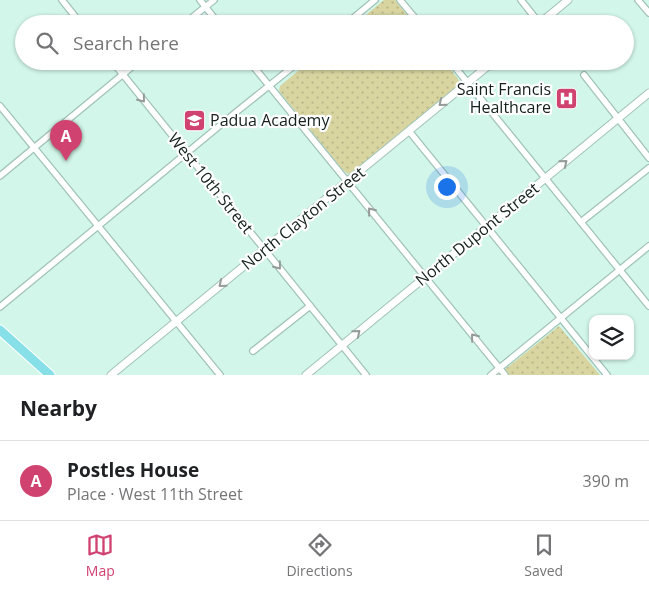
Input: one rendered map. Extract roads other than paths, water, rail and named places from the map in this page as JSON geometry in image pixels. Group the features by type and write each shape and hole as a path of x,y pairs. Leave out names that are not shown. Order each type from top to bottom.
{"main road":[{"path":"0,330 50,375"}],"street":[{"path":"62,0 74,15"},
{"path":"200,0 212,15"},
{"path":"196,15 214,0"},
{"path":"357,15 375,0"},
{"path":"400,0 412,15"},
{"path":"521,0 533,15"},
{"path":"550,15 568,0"},
{"path":"638,0 649,13"},
{"name":"West 10th Street","path":"119,70 366,375"},
{"path":"0,176 129,70"},
{"path":"257,70 504,375"},
{"path":"0,307 289,70"},
{"path":"457,70 649,306"},
{"name":"North Clayton Street","path":"112,375 483,70"},
{"path":"584,76 649,158"},
{"name":"North Dupont Street","path":"306,375 649,93"},
{"path":"0,106 220,375"},
{"path":"408,131 607,375"},
{"path":"581,222 649,168"},
{"path":"491,375 649,246"},
{"path":"254,351 310,306"}],"place":[{"name":"Saint Francis Healthcare","path":"567,98"},
{"name":"Padua Academy","path":"194,120"},
{"name":"Postles House","path":"66,161"}]}
